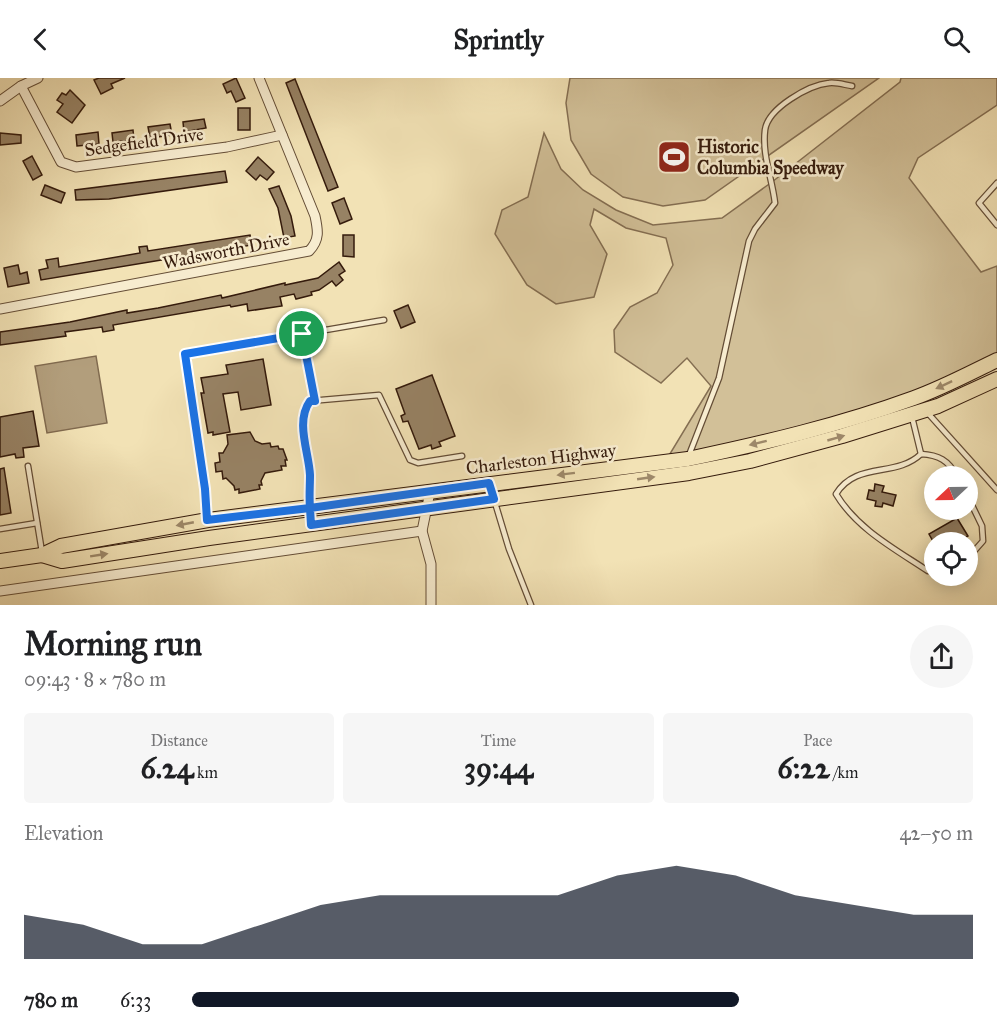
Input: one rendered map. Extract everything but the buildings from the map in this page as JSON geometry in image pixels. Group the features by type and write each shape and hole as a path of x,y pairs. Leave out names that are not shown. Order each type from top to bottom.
{"main road":[{"name":"Charleston Highway","path":"0,561 42,555 61,546 207,520 489,483 688,466 912,399 997,360"},
{"name":"Charleston Highway","path":"42,555 62,561 209,538 426,510 688,466 787,452 925,410 997,379"}],"street":[{"path":"0,101 21,86 38,78"},
{"name":"Wadsworth Drive","path":"0,309 309,251 315,245 318,234 315,216 259,78"},
{"name":"Sedgefield Drive","path":"21,86 61,162 76,168 227,147 282,135"},
{"path":"430,492 422,531 431,564 431,605"},
{"path":"0,591 422,531"}],"lane":[{"path":"688,466 719,378 749,241 755,229 775,203 765,151 765,127 772,116 792,98 817,85 833,82 852,86"},
{"path":"997,183 979,203 997,225"},
{"path":"207,520 205,489 185,354 384,320"},
{"path":"302,334 315,401"},
{"path":"311,525 310,476 303,422 304,409 310,401 379,395 410,460 418,463 462,456"},
{"path":"912,399 925,410 997,490"},
{"path":"912,399 911,414 921,454"},
{"path":"921,454 939,457 950,466"},
{"path":"921,454 916,459 888,469 858,474 843,483 836,494 849,512 875,537 924,568"},
{"path":"28,466 42,555"},
{"path":"489,483 509,549 531,605"},
{"path":"978,517 982,525 983,541 978,547"},
{"path":"0,529 37,523"}],"shaded area":[{"name":"Historic Columbia Speedway","path":"570,78 879,78 705,200 663,206 623,197 591,174 571,140 566,103"},
{"path":"901,78 997,78 997,105 918,158 909,178 981,272 997,266 997,360 926,393 665,462 711,386 687,358 661,383 615,352 614,330 630,307 657,293 673,265 666,238 626,228 594,209 590,225 607,254 594,297 556,304 527,285 495,234 502,210 528,197 544,133 561,169 583,190 616,210 653,225 722,218 900,82"},
{"path":"96,356 107,423 47,433 35,366"}],"place":[{"name":"Historic Columbia Speedway","path":"674,157"}],"route":[{"path":"302,334 185,354 205,489 207,520 310,508 311,525 494,499 489,483 310,508 308,492 310,476 303,422 304,409 310,401 315,401 302,334"}]}
